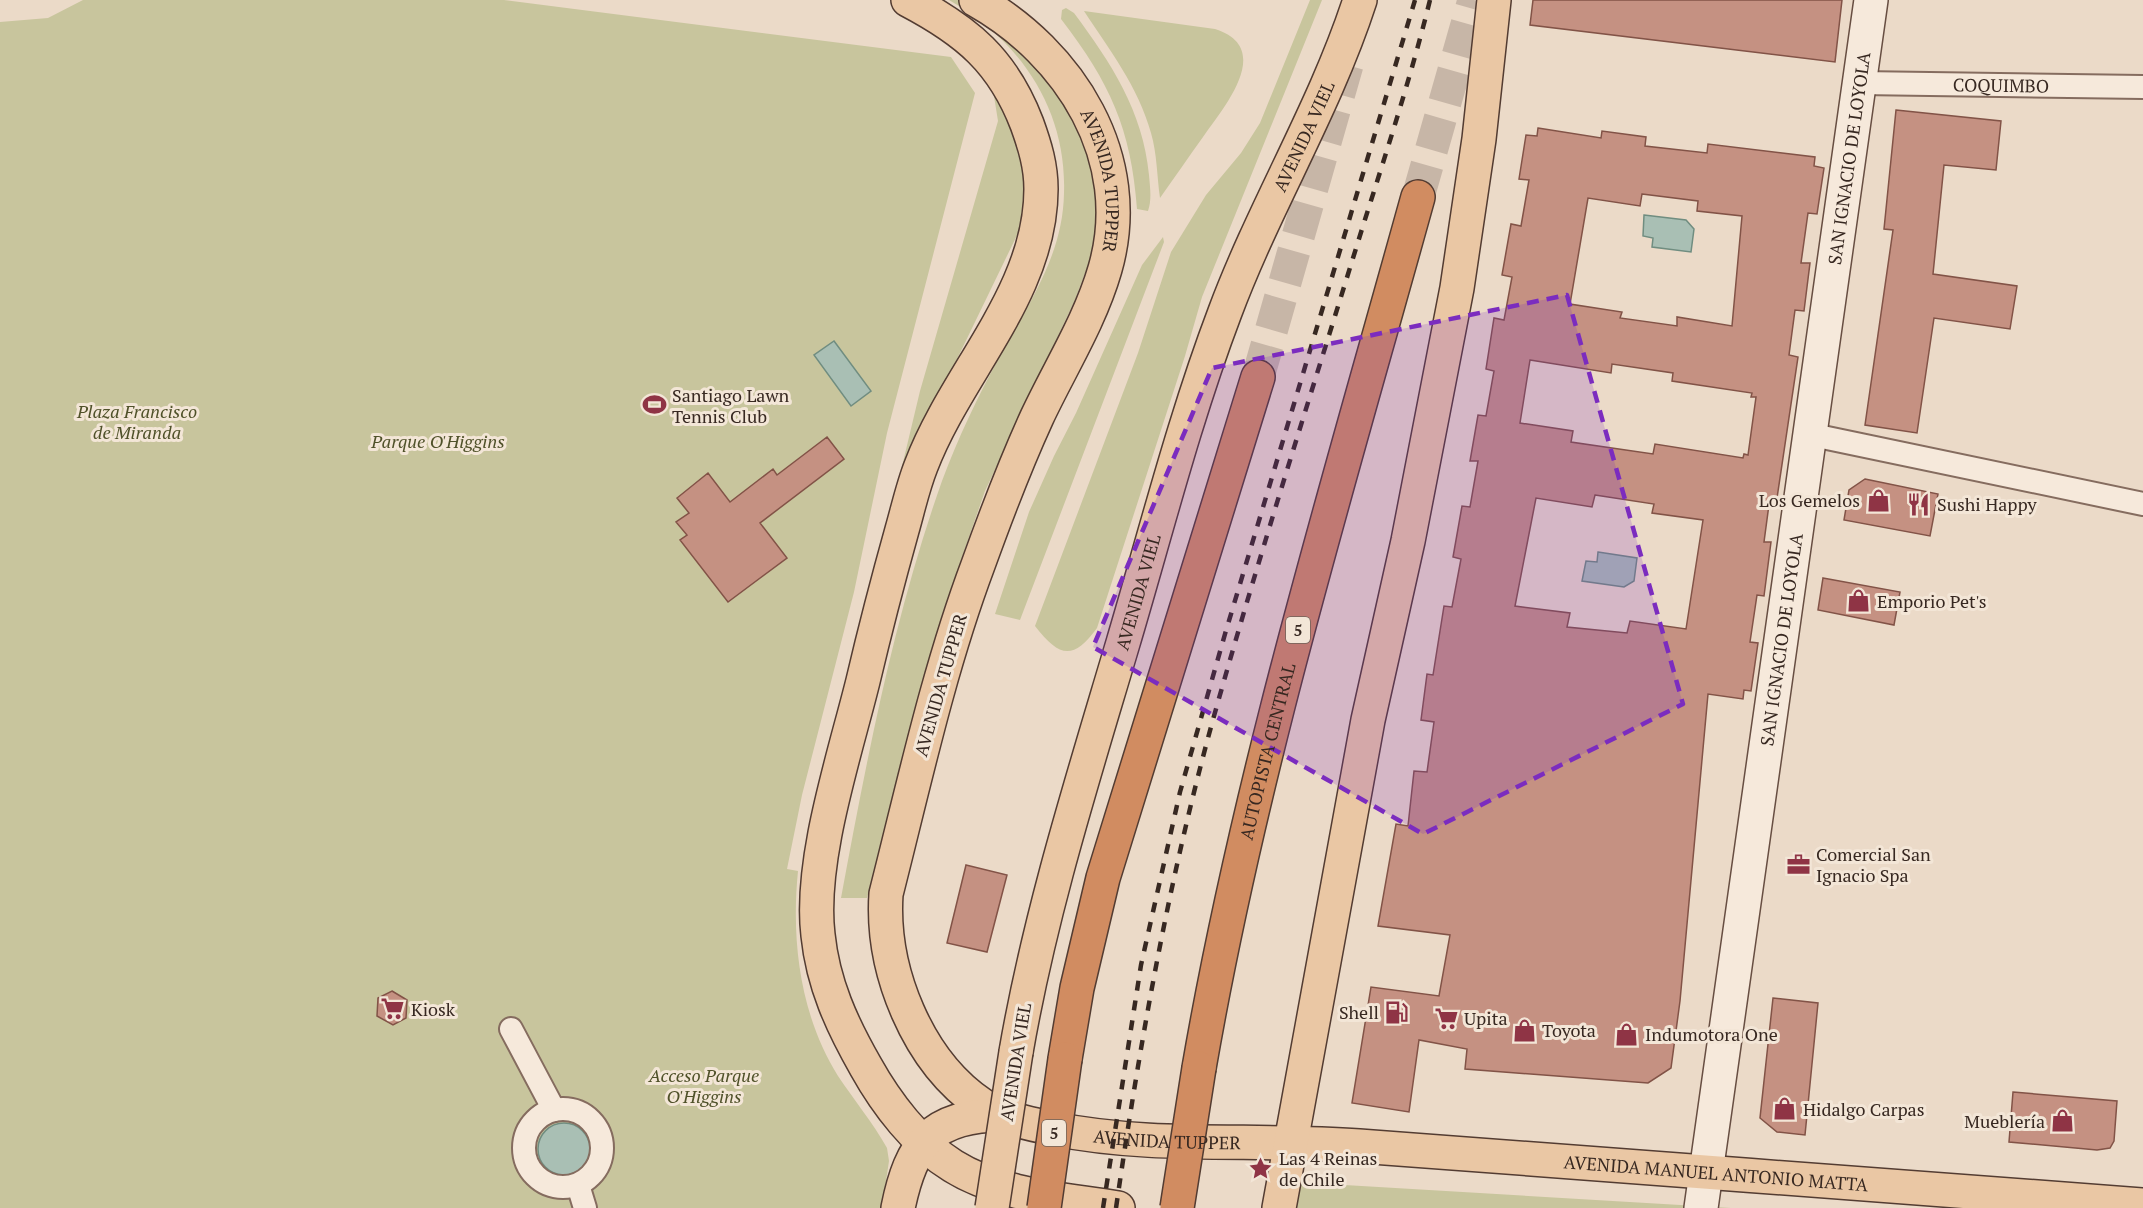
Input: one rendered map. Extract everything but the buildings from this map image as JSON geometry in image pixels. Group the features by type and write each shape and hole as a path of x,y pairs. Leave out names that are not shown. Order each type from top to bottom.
{"highway":[{"name":"AUTOPISTA CENTRAL","path":"1178,1208 1199,1068 1233,883 1257,781 1418,197"},
{"name":"5","path":"1044,1208 1079,977 1103,878 1258,377"}],"main road":[{"path":"908,0 960,30 1002,73 1017,97 1030,133 1038,158 1041,191 1028,262 1010,302 956,395 921,465 883,599 821,866 818,933 836,1010 871,1077 892,1106 924,1142 953,1166 987,1183 1118,1208"},
{"name":"AVENIDA TUPPER","path":"975,0 1033,40 1071,81 1098,136 1106,165 1113,210 1106,267 1094,302 1011,476 954,628 886,894 885,932 889,959 897,986 918,1030 940,1062 982,1105 1002,1115 1055,1129 1132,1140 1291,1143"},
{"name":"AVENIDA VIEL","path":"992,1208 1026,994 1049,897 1195,396 1246,257 1330,81 1360,0"},
{"path":"1279,1208 1368,720 1408,541 1457,288 1479,139 1494,0"},
{"path":"898,1208 908,1165 924,1142 940,1128 951,1123 984,1115 1002,1115"},
{"name":"AVENIDA MANUEL ANTONIO MATTA","path":"1291,1143 1354,1145 2143,1205"}],"street":[{"name":"SAN IGNACIO DE LOYOLA","path":"1701,1208 1808,434 1871,0"},
{"name":"COQUIMBO","path":"1860,83 2143,87"},
{"path":"1808,434 2143,504"},
{"path":"511,1029 554,1110"},
{"path":"565,1109 585,1116 593,1123 602,1142 600,1163 595,1172 578,1185 568,1188 546,1184 530,1170 523,1150 529,1129 544,1114 554,1110 565,1109"},
{"path":"578,1185 585,1208"}],"highlighted area":[{"path":"1567,295 1683,704 1423,834 1093,647 1212,368"}],"green space":[{"name":"Parque O'Higgins","path":"83,0 504,0 951,57 975,93 887,433 854,592 802,795 787,869 798,871 796,924 798,951 801,977 815,1028 838,1076 887,1148 889,1161 882,1208 0,1208 0,22 48,18"},
{"path":"949,0 962,0 987,14 1072,102 1099,192 1094,249 1075,300 985,491 960,563 890,807 867,898 841,898 883,688 925,532 942,481 969,417 1033,297 1051,258 1062,216 1063,163 1057,133 1048,106 1034,80 997,35 974,16"},
{"path":"1310,0 1322,0 1202,297 1097,628 1081,646 1066,651 1059,649 1051,644 1035,626 1138,353 1171,252 1206,195 1241,153 1260,123"},
{"path":"1066,8 1074,13 1100,50 1132,109 1146,152 1150,193 1148,211 1137,209 1134,180 1123,130 1105,86 1093,64 1061,19 1062,10"},
{"path":"1084,11 1215,29 1233,38 1241,50 1243,64 1232,95 1160,198 1155,149 1139,100 1122,69"},
{"path":"993,90 1022,139 1026,199 1020,229 899,479 920,391 998,121"},
{"path":"1163,237 1164,242 1020,620 995,614 1029,512 1142,265"},
{"path":"1294,1182 1731,1208 1292,1208"}],"shaded area":[{"path":"1644,215 1686,220 1694,229 1691,252 1652,247 1653,238 1643,236"},
{"path":"834,341 871,391 851,406 814,355"},
{"path":"1598,552 1637,558 1634,581 1624,587 1582,581 1586,561 1597,562"},
{"path":"564,1123 574,1125 582,1131 588,1139 590,1149 588,1159 582,1167 574,1173 564,1175 554,1173 546,1167 540,1159 538,1149 540,1139 546,1131 554,1125"}],"tunnel":[{"path":"1418,197 1474,0"},
{"path":"1258,377 1347,65"}],"railway":[{"path":"1103,1208 1141,965 1180,792 1225,634 1415,0"},
{"path":"1116,1208 1157,960 1198,777 1286,472 1398,115 1430,0"}],"place":[{"name":"Santiago Lawn Tennis Club","path":"654,405"},
{"name":"Los Gemelos","path":"1878,500"},
{"name":"Sushi Happy","path":"1919,504"},
{"name":"Emporio Pet's","path":"1859,601"},
{"name":"Comercial San Ignacio Spa","path":"1798,864"},
{"name":"Kiosk","path":"393,1009"},
{"name":"Shell","path":"1397,1012"},
{"name":"Upita","path":"1446,1018"},
{"name":"Toyota","path":"1524,1030"},
{"name":"Indumotora One","path":"1627,1034"},
{"name":"Hidalgo Carpas","path":"1785,1109"},
{"name":"Mueblería","path":"2063,1121"},
{"name":"Las 4 Reinas de Chile","path":"1261,1168"}],"park label":[{"name":"Plaza Francisco de Miranda","path":"137,421"},
{"name":"Acceso Parque O'Higgins","path":"704,1085"}]}
